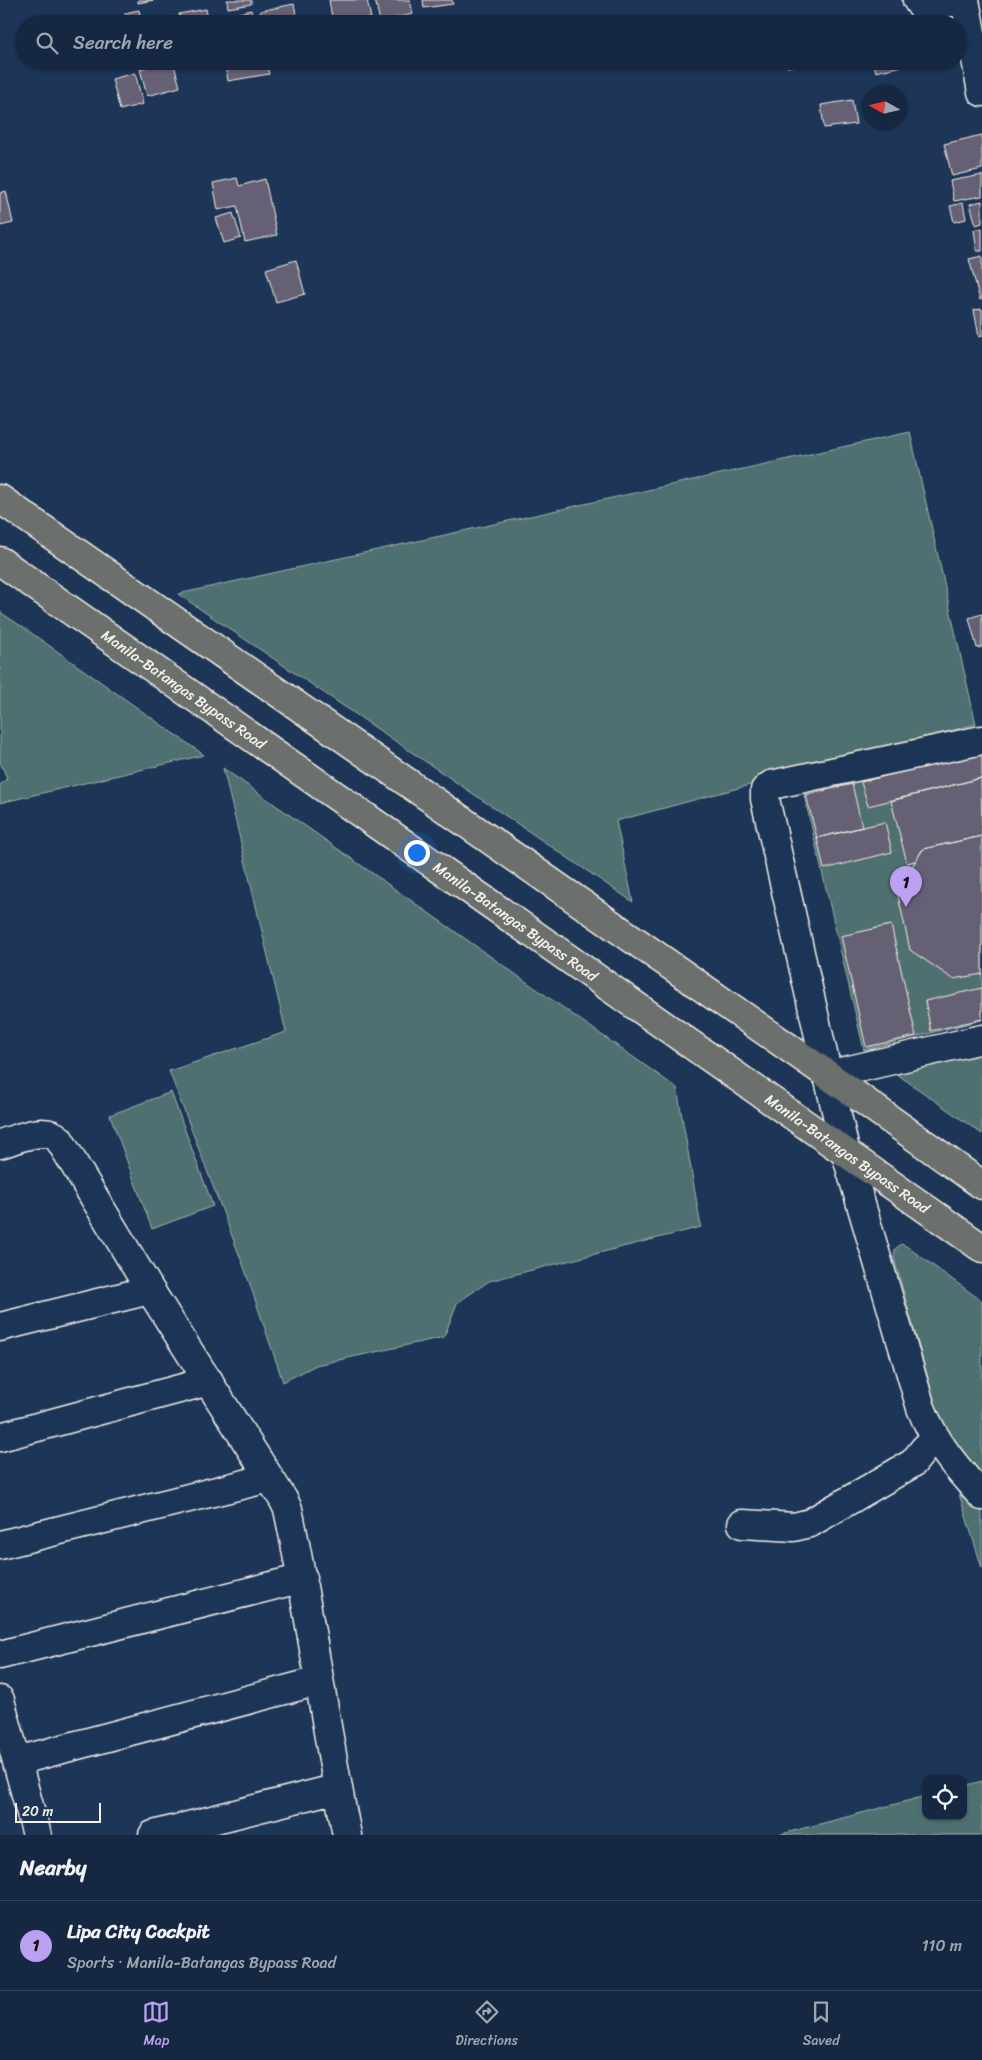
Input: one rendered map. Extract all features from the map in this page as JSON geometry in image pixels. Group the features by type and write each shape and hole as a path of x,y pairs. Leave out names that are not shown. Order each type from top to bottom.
{"main road":[{"path":"0,500 828,1075 982,1185"},
{"name":"Manila-Batangas Bypass Road","path":"0,561 845,1150 982,1248"}],"street":[{"path":"917,0 921,6 928,6 960,0"},
{"path":"965,0 982,92"},
{"path":"982,740 771,785 765,790 765,799 845,1150 921,1408 938,1442 962,1474 982,1496"},
{"path":"828,1075 982,1039"},
{"path":"0,1144 40,1133 55,1136 288,1509 303,1578 319,1681 347,1835"},
{"path":"0,1327 150,1290"},
{"path":"0,1437 209,1381"},
{"path":"742,1524 794,1527 810,1523 913,1463 925,1448 938,1442"},
{"path":"0,1545 270,1478"},
{"path":"0,1656 303,1578"},
{"path":"17,1761 319,1681"},
{"path":"0,1700 37,1835"},
{"path":"153,1835 338,1788"}],"green space":[{"path":"910,432 976,724 616,821 633,902 178,594"},
{"path":"0,612 204,755 0,803 0,785 7,778 0,762"},
{"path":"982,750 982,1020 864,1050 804,795"},
{"path":"223,768 677,1088 701,1227 489,1281 457,1303 444,1337 316,1365 283,1382 245,1270 169,1071 286,1032"},
{"path":"982,1051 982,1134 891,1070"},
{"path":"171,1092 213,1206 152,1229 110,1115"},
{"path":"901,1244 982,1301 982,1568 951,1468 939,1418 894,1258 895,1249"},
{"path":"982,1781 982,1835 778,1835 922,1797 922,1820 967,1820 967,1785"}],"building":[{"path":"138,0 154,0 138,3"},
{"path":"227,0 251,0 251,4 228,8"},
{"path":"329,0 367,0 370,15 332,15"},
{"path":"375,0 410,0 413,14 379,15"},
{"path":"423,0 452,0 453,4 424,8"},
{"path":"294,4 296,15 261,15 260,11"},
{"path":"966,8 967,15 922,15 922,12"},
{"path":"206,9 207,15 179,15"},
{"path":"139,10 140,15 125,15 125,13"},
{"path":"251,10 252,15 231,15"},
{"path":"967,18 971,56 967,56"},
{"path":"140,70 175,70 180,87 147,96"},
{"path":"226,70 268,70 269,74 228,81"},
{"path":"135,73 143,104 120,110 112,79"},
{"path":"852,100 856,124 824,128 821,105"},
{"path":"982,135 982,169 952,176 944,144"},
{"path":"982,175 982,196 954,201 950,181"},
{"path":"237,178 239,186 265,179 277,235 245,242 237,206 218,210 213,183"},
{"path":"6,191 13,223 0,226 0,193"},
{"path":"982,201 982,223 976,225 970,204"},
{"path":"963,203 966,219 954,222 950,206"},
{"path":"233,213 241,238 224,243 216,218"},
{"path":"982,228 982,251 977,251 974,230"},
{"path":"982,256 982,299 980,300 969,259"},
{"path":"296,260 305,294 276,302 266,269"},
{"path":"982,309 982,336 979,337 974,310"},
{"path":"982,614 982,647 977,648 969,618"},
{"path":"982,752 982,778 868,806 861,782"},
{"path":"981,778 982,836 923,849 915,861 907,863 891,801"},
{"path":"852,784 862,827 817,838 806,795"},
{"path":"885,822 892,852 824,869 817,838"},
{"path":"982,836 982,974 953,979 910,950 897,891 923,849"},
{"path":"891,925 916,1036 866,1047 841,936"},
{"path":"982,988 982,1019 931,1031 925,1001"}],"place":[{"name":"Lipa City Cockpit","path":"906,907"}]}
